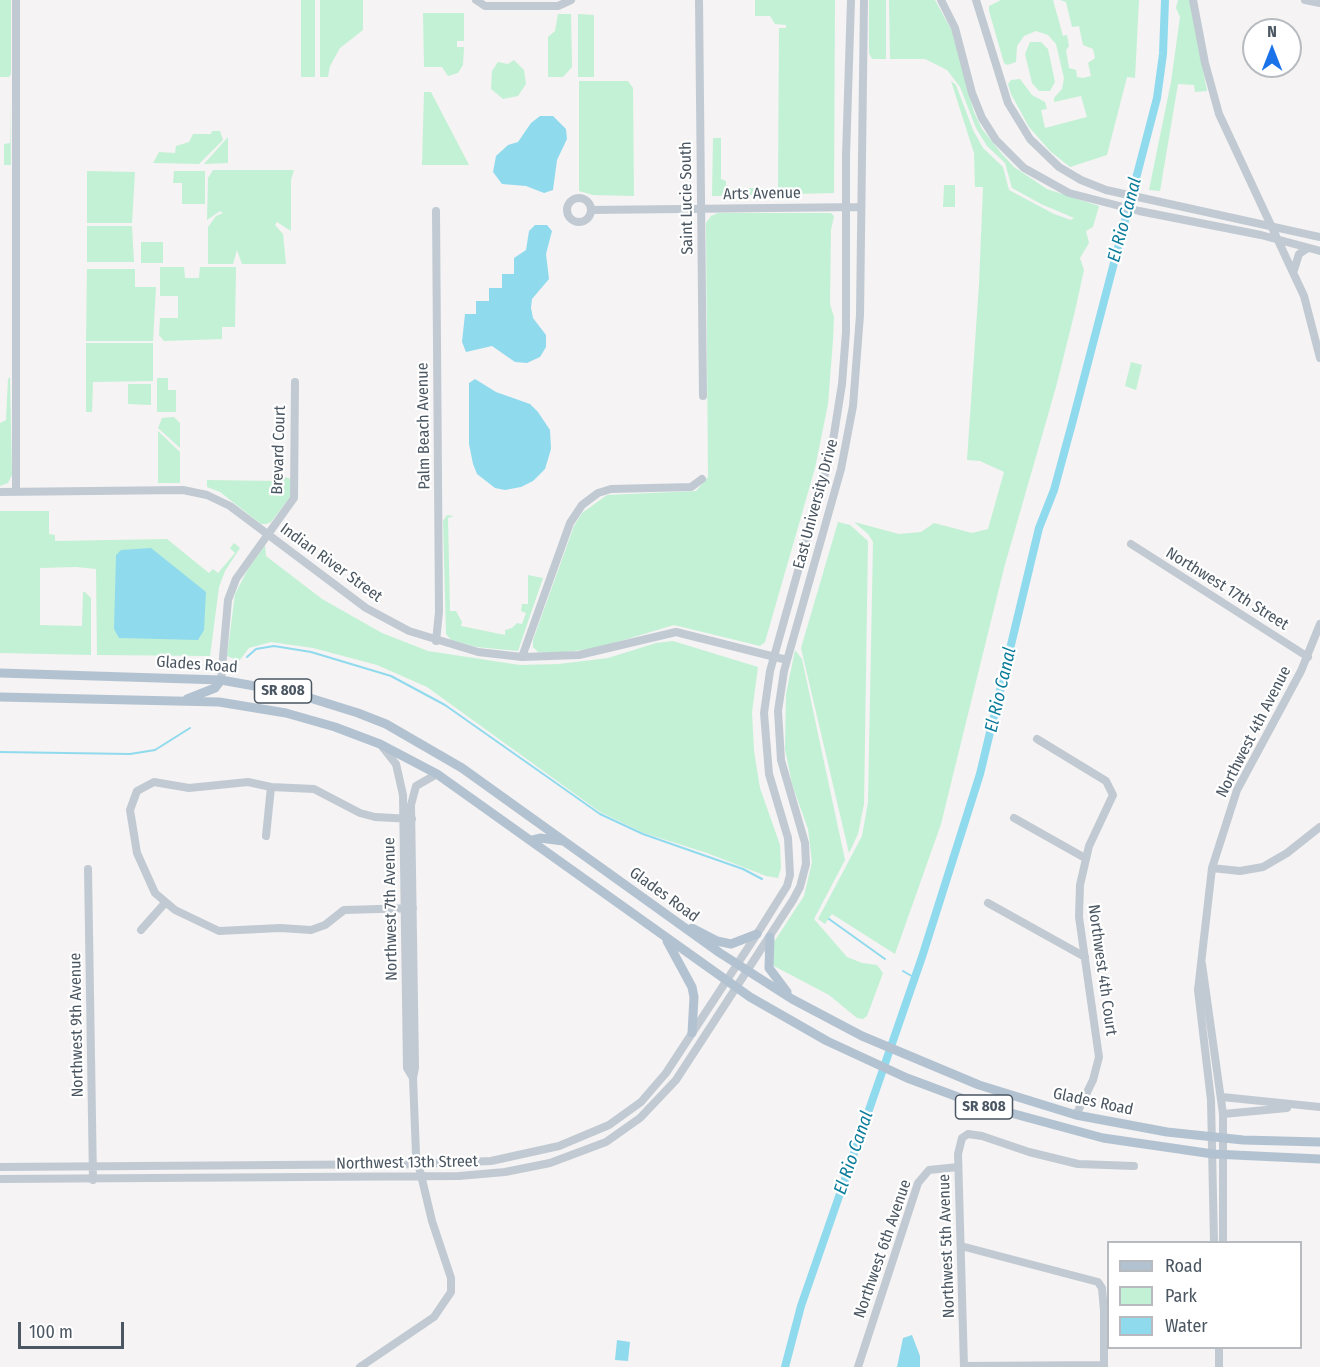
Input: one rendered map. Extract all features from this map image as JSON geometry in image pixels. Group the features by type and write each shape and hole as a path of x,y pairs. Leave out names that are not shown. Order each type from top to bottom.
{"main road":[{"name":"Glades Road","path":"0,671 221,680 323,701 386,724 462,768 737,964 792,999 862,1036 913,1059 979,1085 1076,1115 1147,1129 1270,1142 1320,1142"},
{"path":"182,701 215,688 221,680"},
{"name":"Glades Road","path":"0,697 219,702 286,713 380,744 436,774 532,840 736,988 855,1055 907,1078 974,1103 1064,1129 1137,1144 1223,1155 1320,1159"},
{"path":"532,840 540,838 565,842"},
{"path":"666,915 726,944 739,943 757,934"},
{"path":"664,936 692,987 694,997 692,1033"},
{"path":"770,937 767,957 770,970 792,999"}],"street":[{"path":"16,0 16,492"},
{"path":"476,1 485,6 558,6 571,0"},
{"name":"Saint Lucie South","path":"699,0 703,396"},
{"name":"East University Drive","path":"725,981 787,886 792,864 789,838 772,790 765,747 766,693 826,472 839,408 846,332 846,207 851,0"},
{"name":"East University Drive","path":"736,988 800,887 806,854 804,836 785,779 779,743 778,711 787,660 841,469 853,406 858,358 864,0"},
{"path":"941,0 955,28 977,106 996,141 1024,168 1045,182 1069,193 1118,206 1320,251"},
{"path":"976,0 987,27 1003,91 1014,114 1030,139 1049,159 1070,174 1093,185 1123,194 1320,237"},
{"path":"1194,0 1205,63 1219,114 1270,225 1294,271 1311,318 1320,358"},
{"path":"1305,0 1320,3"},
{"path":"1160,215 1162,203"},
{"name":"Arts Avenue","path":"591,210 861,207"},
{"name":"Palm Beach Avenue","path":"436,211 439,612 436,641"},
{"path":"1294,271 1299,254 1308,248"},
{"name":"Brevard Court","path":"221,680 228,600 241,571 294,498 295,382"},
{"path":"522,657 570,523 582,505 598,493 611,489 691,487 702,479"},
{"name":"Indian River Street","path":"0,492 196,492 230,506 366,608 409,631 436,641 488,654 552,657 604,651 659,634 676,632 787,660"},
{"name":"Northwest 17th Street","path":"1131,544 1308,657"},
{"name":"Northwest 4th Avenue","path":"1214,1241 1211,1100 1199,1008 1198,978 1212,867 1237,790 1308,657 1320,624"},
{"name":"Northwest 4th Court","path":"1037,739 1106,781 1113,795 1085,858 1079,900 1084,957 1099,1057 1093,1080 1076,1115"},
{"name":"Northwest 7th Avenue","path":"360,1367 434,1317 452,1292 452,1278 418,1164 413,1077 407,1068 409,908 407,819 399,771 380,744"},
{"name":"Northwest 7th Avenue","path":"407,819 412,792 424,779 436,774"},
{"path":"407,819 375,817 360,813 315,789 271,787 240,782 189,788 154,782 137,792 130,810 133,839 151,887 165,903 226,933 265,928 311,930 325,926 344,910 409,908"},
{"path":"266,836 271,787"},
{"path":"1014,818 1085,858"},
{"path":"1212,867 1240,871 1263,867 1287,853 1320,827"},
{"name":"Northwest 9th Avenue","path":"88,868 93,1180"},
{"path":"141,930 165,903"},
{"path":"988,903 1084,957"},
{"name":"Northwest 4th Avenue","path":"1201,960 1222,1097 1223,1241"},
{"name":"Northwest 13th Street","path":"0,1167 418,1164 507,1158 559,1146 603,1128 631,1110 650,1092 725,981"},
{"name":"Northwest 13th Street","path":"0,1179 420,1176 490,1174 532,1167 564,1158 615,1137 640,1118 668,1091 736,988"},
{"path":"1222,1097 1320,1107"},
{"path":"1223,1113 1303,1106"},
{"name":"Northwest 5th Avenue","path":"964,1366 959,1144 968,1134 1078,1164 1134,1166"},
{"name":"Northwest 6th Avenue","path":"858,1367 918,1183 929,1170 958,1167"},
{"path":"961,1246 1091,1278 1102,1288 1106,1311 1104,1366 964,1366"},
{"path":"1219,1349 1219,1367"}],"green space":[{"path":"0,0 11,0 11,74 9,77 0,77"},
{"path":"301,0 315,0 315,77 301,77"},
{"path":"320,0 363,0 363,30 340,48 330,66 328,77 320,77"},
{"path":"755,0 835,0 834,193 712,196 713,138 721,138 721,179 726,181 726,188 778,188 779,28 786,28 786,25 775,24 770,16 755,16"},
{"path":"869,0 886,0 886,59 872,59 869,53"},
{"path":"889,0 935,0 952,31 974,112 982,129 1014,167 1047,189 1099,206 1093,227 1086,231 1089,243 1080,258 1084,270 1075,311 1056,387 1004,568 941,824 895,954 832,914 825,924 818,919 862,836 868,802 873,542 868,534 854,522 899,534 921,532 934,523 972,533 988,529 1004,472 980,461 967,460 983,187 975,187 974,153 951,81 956,85 973,130 983,148 1003,167 1009,190 1054,214 1071,220 1074,218 1012,188 1005,163 987,146 976,128 960,87 947,70 925,59 890,59"},
{"path":"1001,0 1053,0 1063,36 1067,35 1069,46 1066,50 1069,68 1076,70 1077,77 1083,78 1091,76 1088,63 1095,58 1093,49 1083,45 1079,26 1072,27 1066,2 1060,0 1139,0 1135,78 1127,77 1107,155 1070,167 1050,151 1029,127 1011,94 1008,84 1011,80 1020,79 1032,95 1045,102 1047,109 1041,110 1045,128 1087,117 1081,96 1054,102 1054,98 1062,89 1064,78 1056,44 1048,35 1036,31 1024,36 1017,46 1016,62 1007,65 1004,63 989,11 989,6"},
{"path":"1178,0 1190,0 1207,91 1195,92 1194,85 1178,84 1160,191 1149,190 1171,82 1180,17 1176,8"},
{"path":"423,13 464,13 464,41 457,41 457,47 464,47 463,65 458,73 448,76 442,67 424,67"},
{"path":"558,14 571,14 572,67 563,77 548,77 548,37 555,31"},
{"path":"578,14 594,15 594,77 578,77"},
{"path":"1030,42 1041,42 1048,49 1055,82 1050,91 1039,91 1032,83 1025,54"},
{"path":"514,60 524,70 526,84 518,96 503,99 491,89 492,71 498,62 508,64"},
{"path":"579,81 628,81 633,88 634,196 593,195 579,191"},
{"path":"424,92 431,92 469,165 422,165"},
{"path":"10,102 11,165 4,165 4,144 10,143"},
{"path":"212,131 220,131 223,140 199,164 153,163 159,152 175,153 176,146 189,142 193,134 211,134"},
{"path":"228,137 228,163 204,164"},
{"path":"213,170 294,170 291,180 291,231 277,222 275,225 283,234 286,264 242,264 237,250 233,264 208,264 208,227 216,216 223,213 220,211 207,220 208,178"},
{"path":"87,171 135,172 132,223 87,223"},
{"path":"174,171 205,171 205,204 182,204 182,183 173,183"},
{"path":"944,185 955,185 955,207 943,207"},
{"path":"718,213 831,213 834,216 831,230 830,304 834,317 828,404 815,468 765,642 760,646 674,625 597,648 566,652 538,652 533,647 533,640 574,526 582,513 607,495 696,491 708,477 706,223 711,216"},
{"path":"87,226 132,226 134,262 87,262"},
{"path":"141,242 163,242 163,263 141,263"},
{"path":"160,267 184,267 185,278 199,278 200,267 236,267 235,327 222,327 222,339 164,341 159,335 160,318 178,318 178,296 160,296"},
{"path":"87,269 135,269 135,287 156,287 153,341 86,341"},
{"path":"86,343 153,343 153,381 93,382 92,412 86,412"},
{"path":"1131,362 1142,365 1136,390 1125,386"},
{"path":"10,377 12,475 8,483 0,486 0,423 6,420 8,379"},
{"path":"157,378 168,378 168,390 176,390 176,412 157,412"},
{"path":"128,384 151,384 151,405 128,404"},
{"path":"174,417 180,423 180,448 158,428 162,418"},
{"path":"158,431 180,452 180,483 158,483"},
{"path":"279,475 291,479 290,497 271,522 266,524 261,524 220,492 207,487 207,480 278,481"},
{"path":"0,511 49,511 49,534 55,535 55,541 167,539 209,573 213,569 218,573 235,553 230,548 234,543 240,548 225,571 219,587 210,656 97,655 96,569 76,567 40,568 40,625 82,626 83,592 85,592 91,598 91,655 0,653"},
{"path":"447,515 454,516 448,518 450,611 456,611 462,622 461,626 505,635 505,630 517,623 522,624 526,613 521,611 522,604 528,604 528,575 543,578 518,651 476,647 451,640 446,634 443,521"},
{"path":"838,522 850,525 868,541 864,804 858,834 849,853 801,648"},
{"path":"265,545 266,556 322,599 382,633 428,651 520,665 559,664 608,658 656,643 673,641 758,667 752,712 754,751 760,788 780,845 781,868 778,878 766,876 707,853 644,833 600,812 427,687 377,665 313,648 271,642 249,648 239,661 227,656 235,594 248,569"},
{"path":"795,650 802,659 845,860 814,919 847,957 862,963 877,965 883,973 867,1016 863,1019 857,1018 829,995 772,965 774,942 804,896 812,862 808,829 792,784 785,749 786,694"}],"water":[{"path":"540,116 553,116 566,129 567,139 557,160 553,190 544,193 526,186 502,184 493,172 496,156 508,145 518,142 531,123"},
{"path":"535,225 547,225 552,231 546,254 549,279 532,299 531,308 533,318 546,335 546,347 540,357 527,363 515,362 492,346 466,352 462,342 465,314 476,314 476,301 489,301 489,288 502,288 502,274 514,274 514,258 526,250 529,231"},
{"path":"475,379 496,392 530,404 550,430 551,449 545,469 533,481 521,487 505,490 495,488 477,474 469,444 469,383"},
{"path":"151,548 206,592 204,630 198,640 119,638 114,629 116,555 121,550"},
{"path":"912,1335 920,1356 920,1367 897,1367 903,1338"},
{"path":"617,1340 630,1342 628,1361 615,1360"}],"waterway":[{"name":"El Rio Canal","path":"785,1367 801,1306 922,957 980,774 1039,528 1054,490 1157,98 1163,54 1165,0"},
{"path":"247,657 256,649 274,646 311,652 391,676 445,705 600,814 643,834 743,869 762,879"},
{"path":"0,752 130,754 155,750 190,728"},
{"path":"829,919 885,959"},
{"path":"903,971 915,978"}]}
